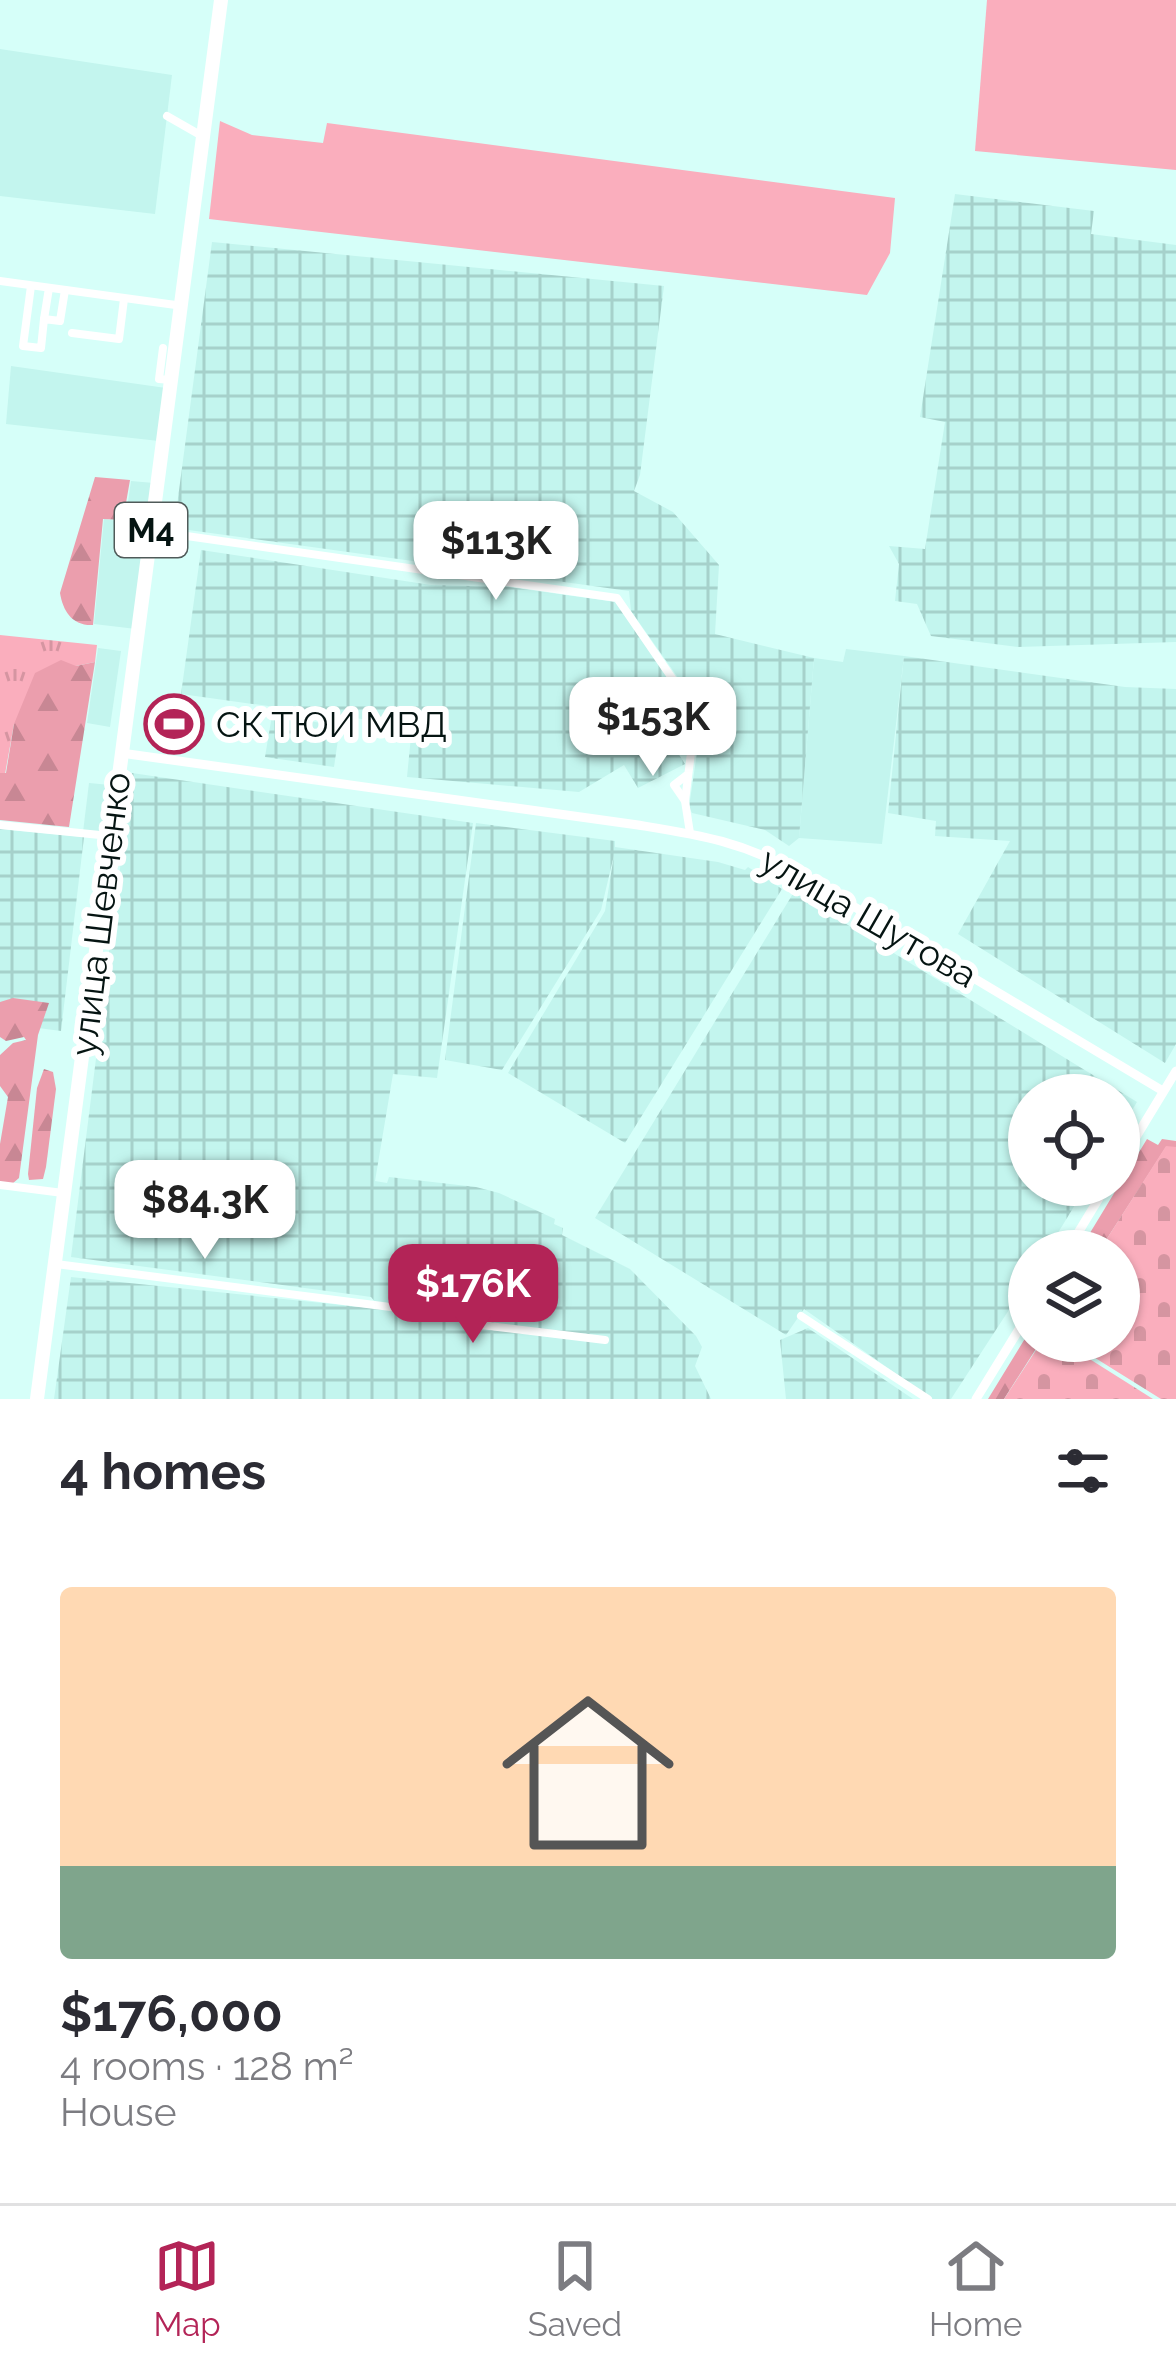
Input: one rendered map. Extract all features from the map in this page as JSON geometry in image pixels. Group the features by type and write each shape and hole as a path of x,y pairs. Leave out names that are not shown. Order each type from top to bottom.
{"highway":[{"name":"улица Шевченко","path":"37,1399 221,0"}],"street":[{"path":"167,116 204,137"},
{"path":"0,281 183,306"},
{"path":"31,286 23,346 41,348 49,288"},
{"path":"44,319 60,321 65,290"},
{"path":"72,333 119,339 124,298"},
{"path":"163,348 159,379 173,380"},
{"path":"151,531 617,598 696,713 685,801 690,833"},
{"name":"улица Шутова","path":"121,753 719,837 770,858 1163,1091"},
{"path":"0,826 110,836"},
{"path":"1140,1130 1176,1071"},
{"path":"1163,1091 1176,1096"},
{"path":"0,1185 64,1193"},
{"path":"55,1264 468,1317 473,1324 605,1340"},
{"path":"802,1316 928,1399"},
{"path":"976,1399 1008,1347"}],"shaded area":[{"path":"0,49 172,75 155,214 0,196"},
{"path":"955,194 1094,211 1091,234 1176,245 1176,642 1018,647 931,636 917,604 895,601 899,564 889,546 925,549 945,422 920,417"},
{"path":"212,242 664,286 640,475 634,491 673,512 719,565 715,634 814,658 799,838 789,846 765,830 692,813 689,807 707,684 688,692 631,611 629,591 174,528"},
{"path":"11,366 166,388 159,441 6,424"},
{"path":"131,481 154,483 136,629 94,624 104,519 125,522"},
{"path":"201,550 431,585 509,587 616,602 694,715 687,747 678,753 685,764 638,788 624,765 579,792 407,777 412,726 181,694"},
{"path":"98,648 121,651 110,727 87,723"},
{"path":"846,649 904,656 882,844 799,838 814,658 843,662"},
{"path":"904,656 1125,687 1176,689 1176,1044 1165,1063 958,934 1010,841 935,836 936,821 888,813"},
{"path":"272,715 340,726 334,767 265,757"},
{"path":"132,773 473,823 437,1078 393,1074 375,1181 387,1183 389,1177 476,1187 555,1219 554,1224 563,1228 562,1235 630,1269 696,1336 702,1347 695,1366 711,1399 54,1399 71,1277 381,1309 371,1297 71,1257"},
{"path":"89,783 110,785 104,834 83,832"},
{"path":"476,823 615,841 615,847 748,867 782,889 625,1143 508,1073 605,911 614,855 601,910 502,1070 445,1060"},
{"path":"0,829 84,837 61,1031 0,1023"},
{"path":"794,892 1091,1074 1008,1074 1008,1206 1074,1206 1060,1230 1008,1230 1008,1311 951,1399 932,1399 804,1309 786,1335 595,1218"},
{"path":"808,1328 913,1399 786,1399 780,1340"}],"green space":[{"path":"987,0 1176,0 1176,170 975,151"},
{"path":"220,121 252,135 323,143 327,123 895,198 890,253 867,295 209,219"},
{"path":"95,477 130,480 123,520 103,519 93,625 70,616 60,593"},
{"path":"0,635 97,645 95,662 76,666 14,724 5,774 0,773"},
{"path":"61,660 76,666 95,662 69,827 0,820 0,773 6,773 14,724 35,673"},
{"path":"13,998 49,1003 38,1035 19,1178 12,1184 0,1182 8,1097 0,1086 0,1055 13,1043 26,1040 0,1037 0,1002"},
{"path":"44,1069 53,1072 56,1089 46,1167 43,1179 29,1180 37,1088"},
{"path":"1147,1139 1158,1145 1162,1139 1176,1141 1176,1147 1166,1147 1140,1187 1140,1151"},
{"path":"1166,1146 1176,1147 1176,1399 1161,1399 1102,1362 1140,1362 1140,1230 1112,1230 1128,1206 1140,1206 1140,1187"},
{"path":"1106,1206 1128,1206 1113,1230 1092,1230"},
{"path":"1011,1362 1028,1362 1004,1399 988,1399"},
{"path":"1028,1362 1094,1362 1153,1399 1004,1399"}],"place":[{"name":"СК ТЮИ МВД","path":"174,724"}]}
